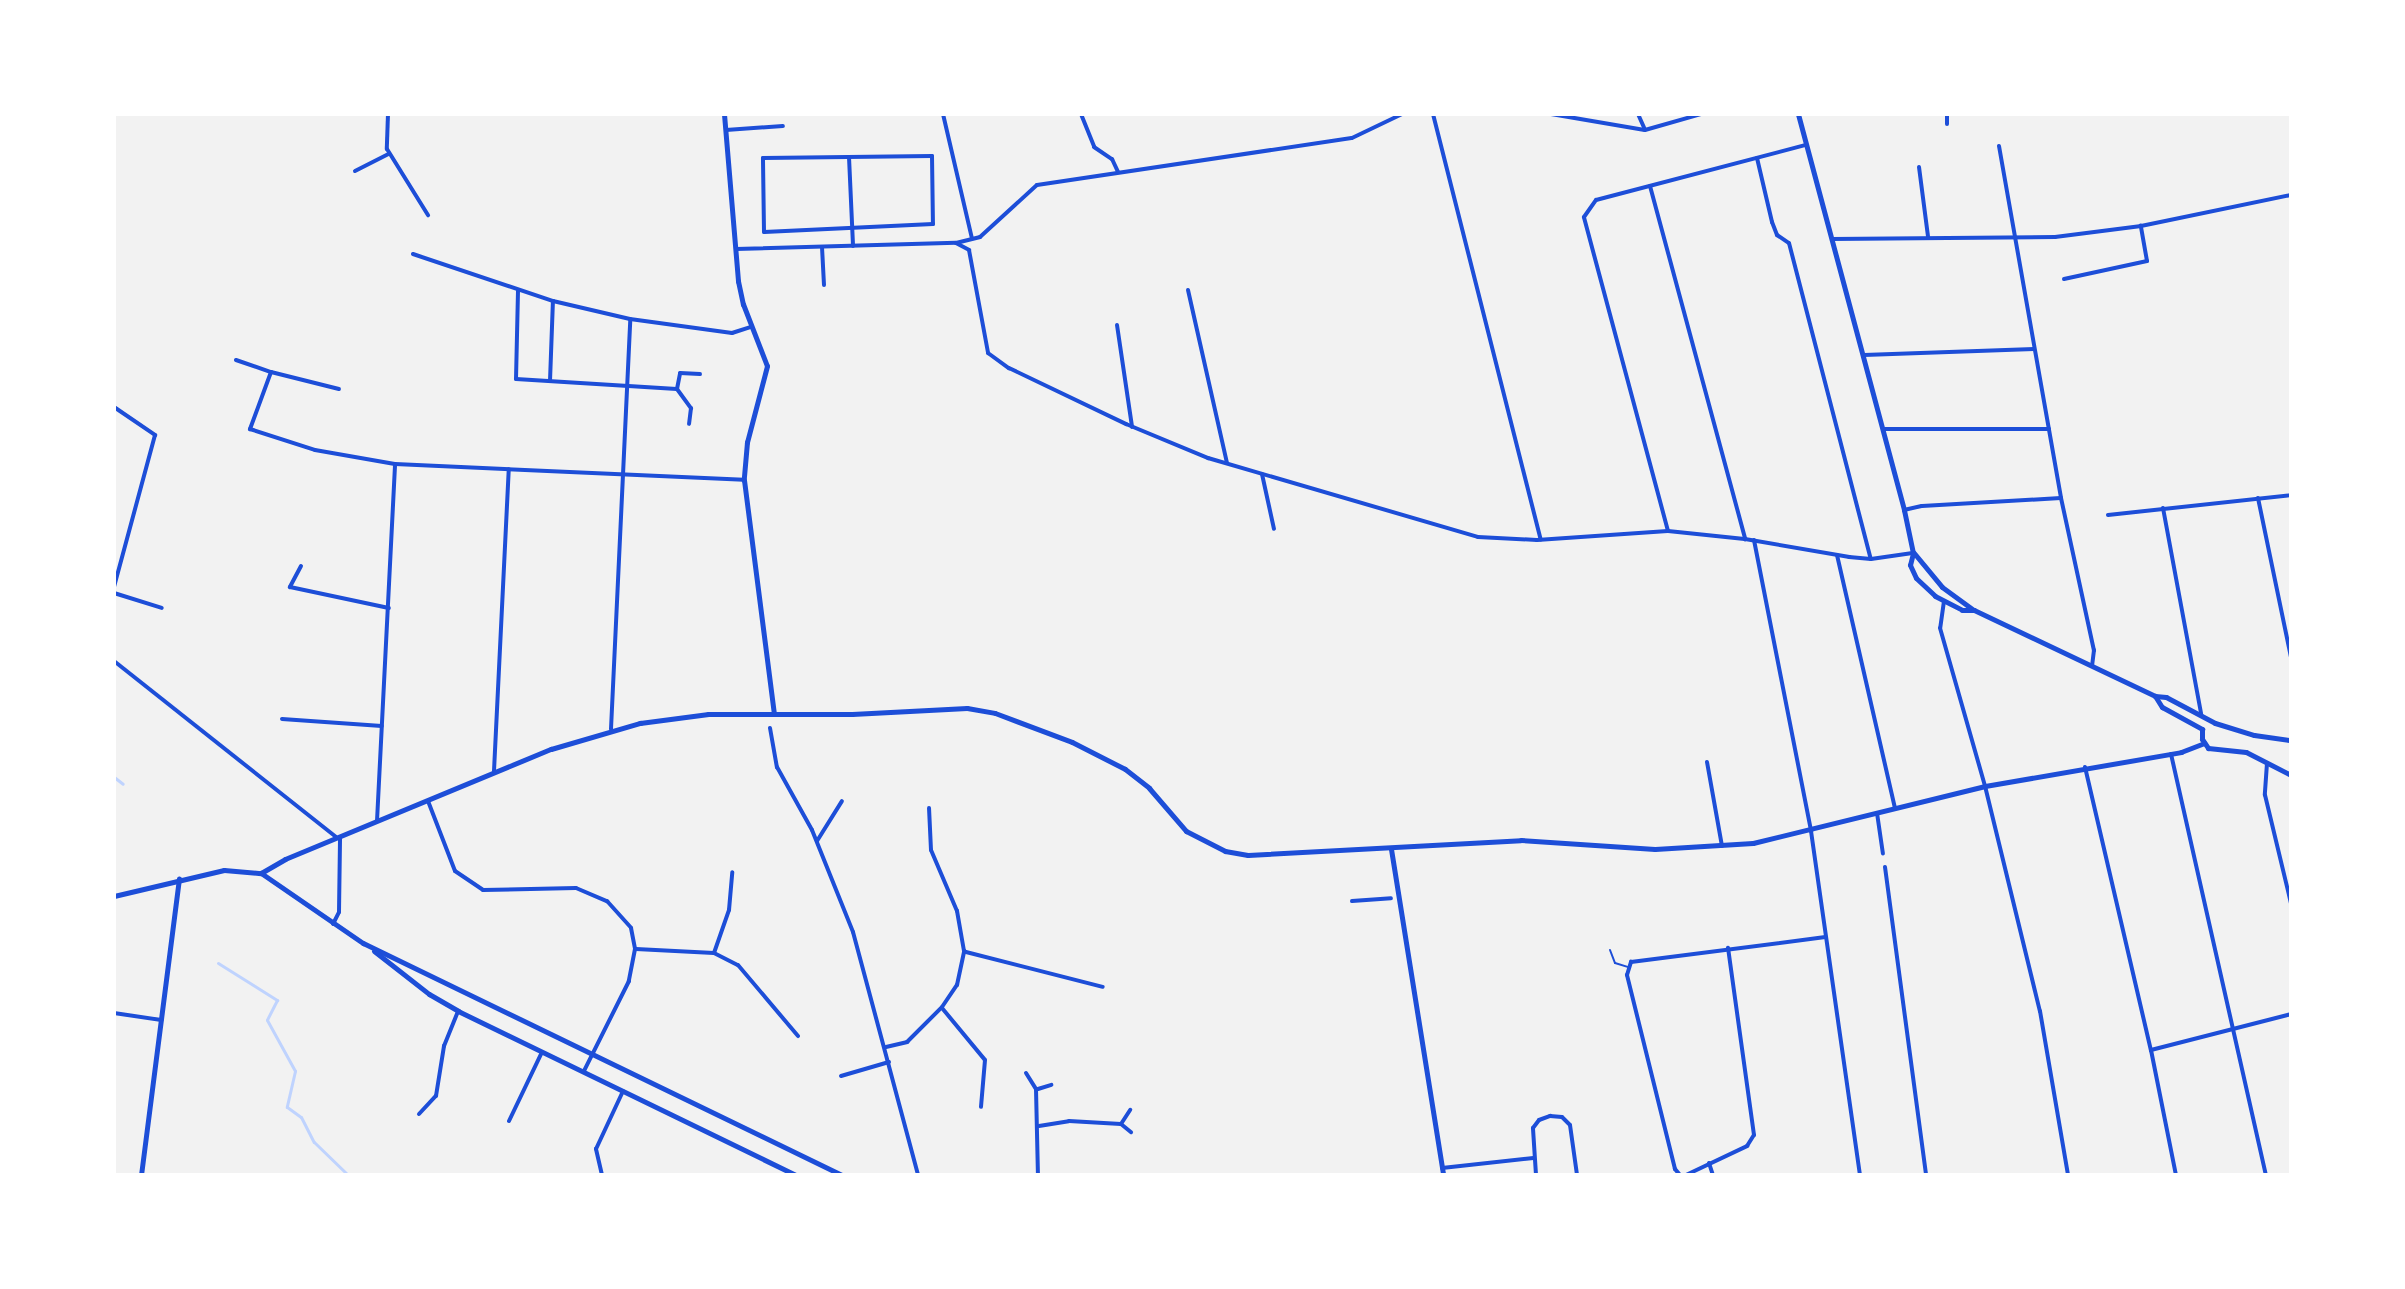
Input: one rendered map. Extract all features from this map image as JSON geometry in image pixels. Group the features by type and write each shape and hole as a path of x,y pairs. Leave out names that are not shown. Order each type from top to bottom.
{"street":[{"path":"388,114 389,153 428,215"},
{"path":"724,114 743,304 767,366 747,442 744,480 774,715"},
{"path":"943,114 972,239"},
{"path":"1081,114 1094,147 1112,159 1118,172"},
{"path":"736,249 956,243 980,237 1037,185 1352,138 1402,114"},
{"path":"1433,114 1541,540"},
{"path":"1551,114 1645,130 1701,114"},
{"path":"1638,114 1645,130"},
{"path":"1798,114 1884,429 1913,553 1933,579 1974,610 2155,696 2166,697 2215,723 2246,734 2291,740"},
{"path":"1947,114 1947,124"},
{"path":"726,130 783,126"},
{"path":"1668,531 1584,217 1596,200 1808,144"},
{"path":"1999,146 2061,498 2094,650 2092,666"},
{"path":"355,171 389,153"},
{"path":"932,156 933,224 852,229 764,232 763,158 932,156"},
{"path":"849,157 853,246"},
{"path":"1757,158 1772,222 1777,235 1789,243 1871,559"},
{"path":"1919,167 1928,237"},
{"path":"1650,186 1745,539"},
{"path":"1832,239 2055,237 2141,226 2291,195"},
{"path":"2064,279 2147,261 2141,226"},
{"path":"956,243 969,250 988,353 1009,368 1132,427 1227,463 1478,537 1541,540 1668,531 1754,540 1871,559 1913,553"},
{"path":"822,246 824,285"},
{"path":"413,254 553,301 630,319 732,333 753,326"},
{"path":"518,290 516,379 677,389"},
{"path":"1188,290 1227,463"},
{"path":"550,381 553,301"},
{"path":"611,729 630,319"},
{"path":"1117,325 1132,427"},
{"path":"1864,355 2035,349"},
{"path":"236,360 339,389"},
{"path":"271,372 250,429 315,450 395,464 744,480"},
{"path":"689,424 691,408 677,389 680,373 700,374"},
{"path":"114,407 155,435 114,590 162,608"},
{"path":"1884,429 2049,429"},
{"path":"377,822 395,464"},
{"path":"494,771 509,469"},
{"path":"1262,474 1274,529"},
{"path":"2108,515 2291,495"},
{"path":"1904,510 1922,506 2061,498"},
{"path":"2258,498 2291,657"},
{"path":"2163,508 2201,716"},
{"path":"1754,540 1811,831 1860,1175"},
{"path":"1913,553 1910,565 1916,578 1944,601 1962,610 1974,610"},
{"path":"1837,555 1895,808"},
{"path":"301,566 290,587 389,608"},
{"path":"1944,601 1957,597"},
{"path":"1944,601 1940,628 1985,786 2040,1011 2068,1175"},
{"path":"114,661 339,838"},
{"path":"2155,696 2162,707 2202,729"},
{"path":"261,873 273,864 494,771 611,729 708,714 774,715 967,708 995,713 1072,742 1125,769 1149,788 1186,831 1225,851 1276,855 1521,840 1655,849 1722,846 1811,831 1985,786 2171,754 2204,743"},
{"path":"282,719 382,726"},
{"path":"2202,729 2215,723"},
{"path":"770,728 777,767 817,841 853,932 918,1175"},
{"path":"2202,729 2204,743"},
{"path":"2204,743 2217,751 2246,752 2291,773"},
{"path":"2171,754 2266,1175"},
{"path":"1707,762 1722,846"},
{"path":"2267,763 2265,795 2291,903"},
{"path":"2085,767 2151,1050 2176,1175"},
{"path":"428,801 455,871 483,890 576,888 607,901 631,928 635,949 629,981 584,1071"},
{"path":"817,841 842,801"},
{"path":"885,1047 907,1042 942,1007 957,985 964,951 957,911 931,850 929,808"},
{"path":"1877,813 1883,854"},
{"path":"333,924 339,912 339,838"},
{"path":"1391,849 1442,1172 1533,1158"},
{"path":"1885,867 1926,1175"},
{"path":"114,896 179,878 224,870 261,873 363,943 429,994 458,1011 796,1175"},
{"path":"714,953 729,910 732,872"},
{"path":"141,1175 179,878"},
{"path":"1352,901 1391,898"},
{"path":"1728,948 1754,1135 1747,1146 1683,1175 1675,1169 1628,983 1631,962 1728,948 1825,937"},
{"path":"363,943 842,1175"},
{"path":"635,949 714,953 738,965 798,1036"},
{"path":"964,951 1103,987"},
{"path":"942,1007 985,1060 981,1107"},
{"path":"419,1114 436,1096 444,1046 458,1011"},
{"path":"114,1013 161,1020"},
{"path":"2151,1050 2291,1014"},
{"path":"509,1121 542,1052"},
{"path":"841,1076 889,1062"},
{"path":"1026,1073 1036,1089 1038,1175"},
{"path":"1036,1089 1051,1085"},
{"path":"602,1175 596,1149 623,1091"},
{"path":"1121,1124 1130,1110"},
{"path":"1536,1175 1533,1128 1550,1116 1562,1117 1570,1125 1577,1175"},
{"path":"1039,1126 1069,1121 1121,1124 1131,1132"},
{"path":"1709,1163 1713,1175"}],"lane":[{"path":"1610,950 1615,963 1629,967"}],"waterway":[{"path":"114,777 123,784"},
{"path":"218,963 277,1000 267,1020 295,1071 287,1107 301,1117 314,1142 348,1175"}]}
